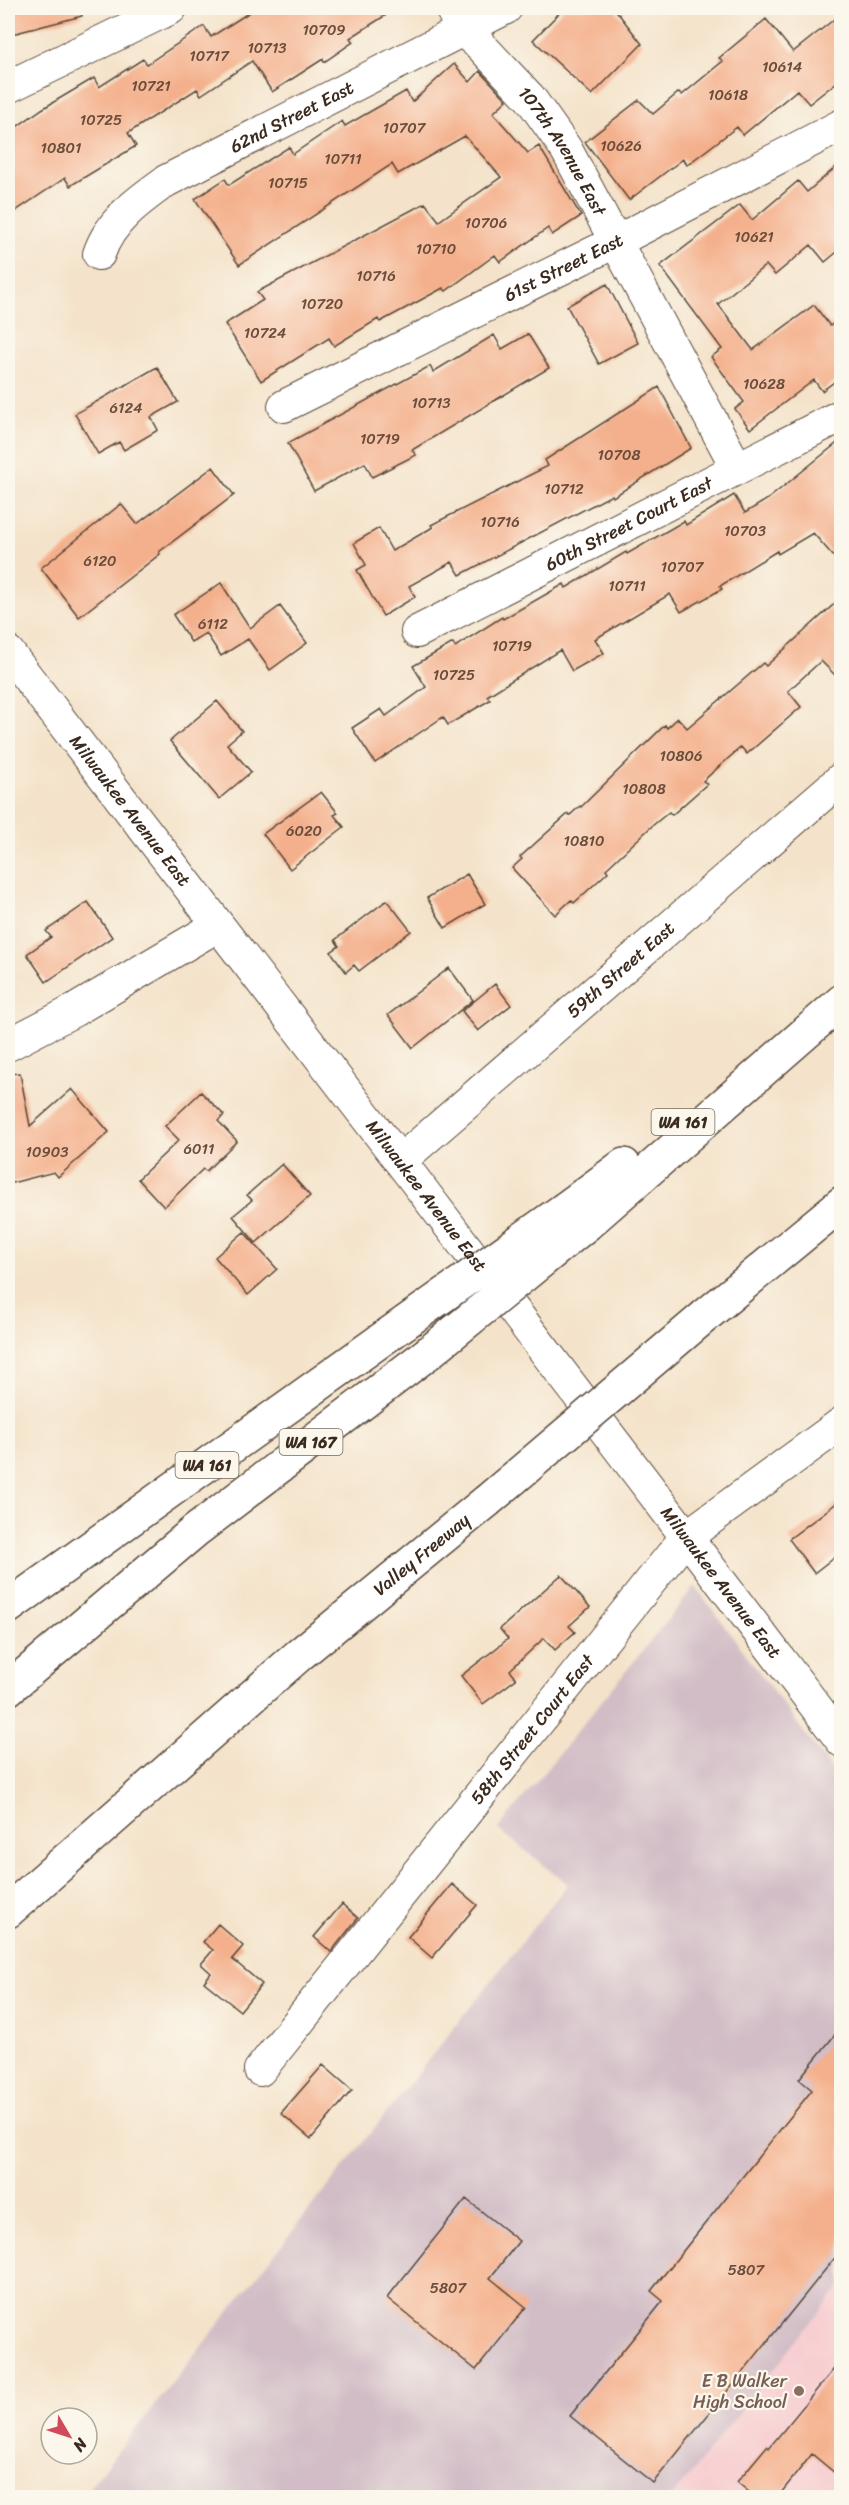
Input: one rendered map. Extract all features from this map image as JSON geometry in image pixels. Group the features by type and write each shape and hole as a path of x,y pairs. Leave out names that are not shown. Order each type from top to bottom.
{"highway":[{"name":"WA 167","path":"8,1689 195,1531 427,1354 577,1216 842,1001"},
{"name":"Valley Freeway","path":"8,1911 299,1655 487,1501 842,1203"},
{"name":"WA 161","path":"8,1607 406,1322 577,1216"}],"street":[{"path":"8,87 171,8"},
{"name":"62nd Street East","path":"99,254 104,238 121,218 143,197 166,181 457,19 506,8"},
{"name":"107th Avenue East","path":"457,19 530,99 566,149 737,468"},
{"name":"61st Street East","path":"284,406 617,242 842,125"},
{"name":"60th Street Court East","path":"417,632 842,415"},
{"name":"Milwaukee Avenue East","path":"8,652 842,1741"},
{"name":"59th Street East","path":"400,1161 842,778"},
{"path":"8,1045 75,1010 217,926"},
{"name":"58th Street Court East","path":"260,2070 686,1538 842,1423"}],"shaded area":[{"path":"695,1586 841,1782 841,2285 672,2497 81,2498 568,1884 498,1829"},
{"name":"E B Walker High School","path":"841,2285 841,2497 672,2497"}],"building":[{"path":"8,8 81,8 82,16 12,34"},
{"path":"256,8 397,8 350,38 353,42 324,62 323,59 272,92 252,61 201,95 197,89 128,133 136,146 70,186 65,178 8,216 8,133 42,109 94,78 99,87 143,59 147,64 204,26 211,37"},
{"path":"564,8 614,8 642,44 592,95 533,40"},
{"path":"842,13 842,78 809,104 797,90 743,135 737,127 687,165 683,159 629,200 585,142 639,100 653,114 679,92 682,95 723,61 719,58 766,19 793,52"},
{"path":"454,64 470,82 480,71 507,100 493,113 528,153 539,146 581,216 552,235 548,228 500,262 495,255 446,291 443,288 380,322 378,319 334,346 329,338 261,381 225,324 263,300 257,292 425,203 439,221 501,177 465,136 398,174 392,164 239,265 195,199 225,179 229,185 289,147 293,154 342,121 345,126 406,91 412,102"},
{"path":"842,162 842,248 825,262 811,245 775,275 766,265 718,304 753,350 814,305 830,326 842,317 842,376 822,391 814,380 750,429 735,409 744,402 711,357 722,349 660,266 740,205 752,220 798,181 807,192"},
{"path":"607,284 638,343 599,364 567,306"},
{"path":"528,334 549,368 412,450 416,455 372,477 365,463 314,491 288,443 430,366 433,372 494,335 502,349"},
{"path":"157,367 178,402 151,417 158,430 124,450 119,442 98,454 75,414"},
{"path":"659,387 691,448 613,497 612,495 460,575 452,562 409,586 415,597 383,616 357,570 366,565 354,543 379,528 392,551 433,527 431,525 548,466 545,460"},
{"path":"842,439 842,566 813,533 778,554 777,551 720,586 722,589 681,612 670,594 595,639 604,653 572,671 560,650 487,696 490,700 448,725 443,717 375,763 352,728 381,709 386,716 426,687 413,666 453,643 455,647 502,617 503,619 564,584 566,588 684,521 686,525 734,495 745,513 768,499"},
{"path":"213,467 234,495 79,617 41,568 121,504 137,524"},
{"path":"221,583 250,628 280,606 307,643 270,670 248,639 221,656 206,633 191,642 173,615"},
{"path":"842,597 842,682 821,661 788,691 801,707 747,754 741,747 703,781 707,784 672,815 669,812 652,826 606,869 608,872 574,903 571,900 555,915 512,868 522,859 520,857 568,814 570,815 581,807 665,725 667,728 678,718 687,728 763,663 766,666"},
{"path":"217,701 242,731 227,744 251,772 219,799 170,741"},
{"path":"321,792 338,813 334,815 344,827 290,869 263,834"},
{"path":"467,874 485,904 445,928 427,898"},
{"path":"387,900 411,931 359,971 354,965 346,972 331,952 339,946 335,940"},
{"path":"88,902 112,937 46,982 27,954 51,937 46,931"},
{"path":"449,968 473,1000 413,1048 388,1015"},
{"path":"495,984 511,1005 478,1031 462,1011"},
{"path":"20,1073 30,1126 72,1089 109,1132 58,1177 54,1172 8,1184 8,1074"},
{"path":"201,1092 224,1115 218,1121 237,1141 206,1171 203,1169 164,1207 138,1179 179,1140 165,1126"},
{"path":"282,1164 310,1196 256,1243 233,1216 252,1200 247,1195"},
{"path":"244,1232 277,1269 248,1295 215,1257"},
{"path":"842,1499 842,1551 814,1573 789,1539"},
{"path":"561,1575 590,1607 569,1626 575,1632 555,1650 544,1638 510,1670 516,1679 483,1704 461,1676 508,1639 500,1629"},
{"path":"452,1884 477,1905 432,1958 408,1937"},
{"path":"342,1904 358,1918 331,1952 314,1937"},
{"path":"218,1924 243,1946 232,1959 262,1984 240,2011 204,1982 211,1973 201,1964 213,1950 203,1942"},
{"path":"842,2026 842,2249 653,2483 570,2416 663,2301 651,2291 812,2090 799,2079"},
{"path":"323,2065 352,2090 311,2139 281,2113"},
{"path":"466,2199 519,2241 490,2278 526,2307 476,2370 387,2298"},
{"path":"842,2359 842,2479 812,2454 777,2498 756,2498 737,2482 767,2446 769,2448"}],"place":[{"name":"E B Walker High School","path":"799,2391"}]}
